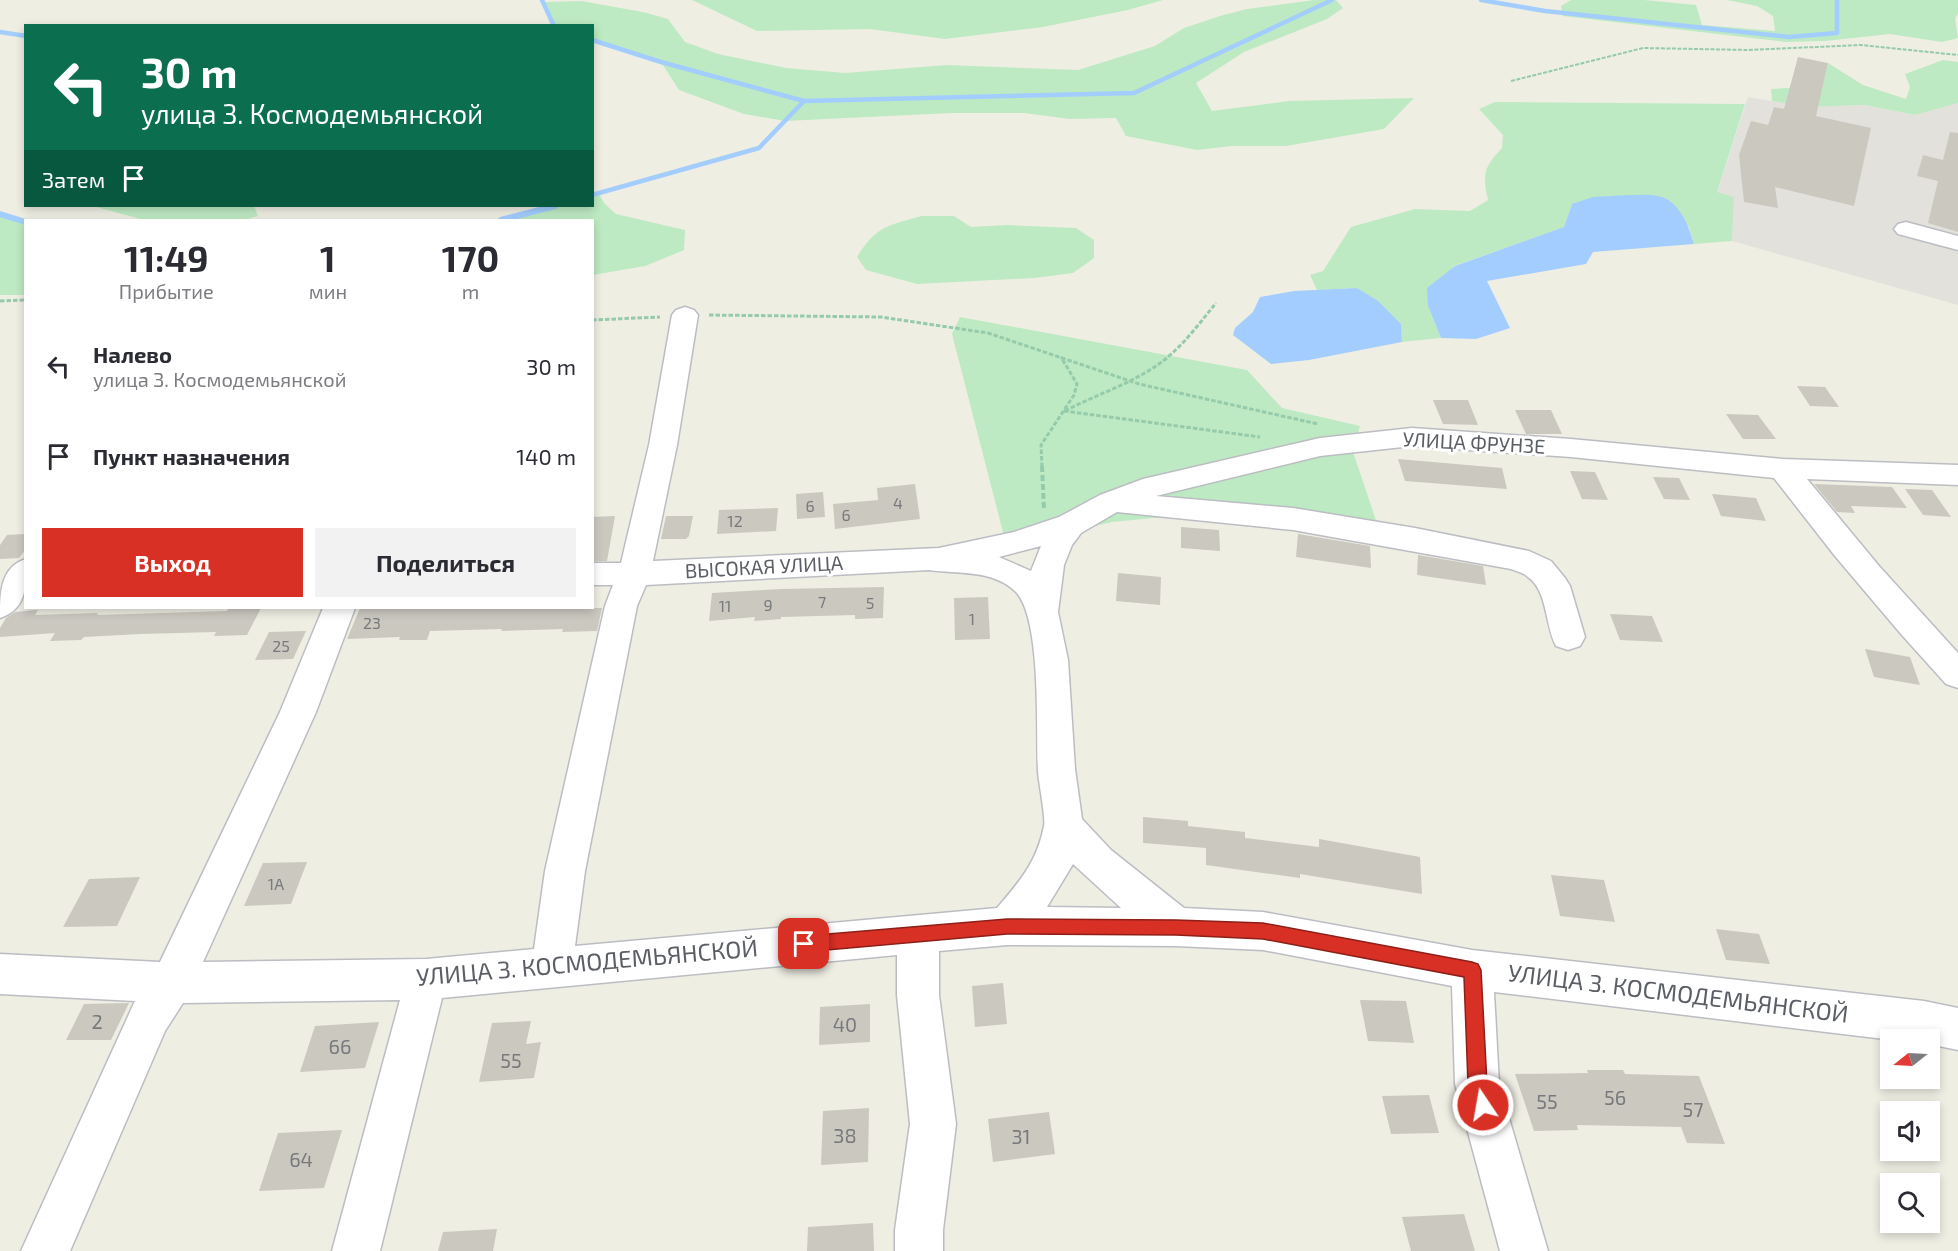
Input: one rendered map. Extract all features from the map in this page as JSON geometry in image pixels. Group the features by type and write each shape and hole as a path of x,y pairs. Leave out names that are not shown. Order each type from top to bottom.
{"street":[{"path":"1906,229 1958,243"},
{"path":"552,966 566,872 618,617 634,574 663,445 686,315"},
{"name":"УЛИЦА ФРУНЗЕ","path":"935,560 1017,542 1058,528 1143,489 1320,447 1412,437 1571,448 1783,469 1958,475"},
{"path":"1783,469 1833,535 1879,590 1958,675"},
{"path":"1112,502 1293,519 1518,559 1540,569 1554,586 1568,637"},
{"path":"1058,528 1056,542 1049,558 1043,610 1052,680 1060,801 1064,824 1077,844 1176,927"},
{"path":"935,560 976,562 1003,569 1029,585 1043,610"},
{"name":"ВЫСОКАЯ УЛИЦА","path":"594,574 935,560"},
{"path":"0,606 17,578"},
{"path":"45,1251 150,1016 172,983 298,712 339,609"},
{"path":"1007,926 1037,890 1053,865 1064,824"},
{"name":"УЛИЦА З. КОСМОДЕМЬЯНСКОЙ","path":"0,974 172,983 426,978 1007,926 1176,927 1263,931 1472,970 1924,1022 1958,1029"},
{"path":"918,934 918,995 933,1124 919,1230 919,1251"},
{"path":"1472,970 1477,1084 1524,1251"},
{"path":"356,1251 426,978"}],"path":[{"path":"1511,81 1643,48 1749,50 1861,45 1958,55"},
{"path":"0,301 24,300"},
{"path":"1064,411 1159,365 1194,330 1216,303"},
{"path":"594,320 686,315 881,317 988,333 1130,381 1329,426"},
{"path":"1058,528 1041,445 1074,395 1077,384 1061,357"},
{"path":"1064,411 1267,438"}],"shaded area":[{"path":"1748,97 1806,107 1865,105 1915,115 1958,103 1958,305 1732,241 1734,197 1717,193"}],"green space":[{"path":"692,0 1163,0 1128,10 1043,27 945,39 870,29 757,31"},
{"path":"1314,0 1336,0 1343,8 1327,19 1244,52 1196,83 1212,111 1289,101 1414,98 1384,129 1286,146 1232,146 1197,150 1126,136 1116,118 1070,119 1024,113 951,113 785,121 744,114 679,90 661,62 594,40 594,24 554,24 543,2 581,1 643,12 668,19 685,42 718,54 786,68 845,73 947,65 1078,70 1155,46 1184,28 1247,9"},
{"path":"1571,0 1644,0 1696,5 1702,25 1775,31 1773,16 1757,6 1727,0 1958,0 1958,13 1955,19 1958,38 1942,42 1890,34 1825,41 1786,42 1563,16 1561,6"},
{"path":"1943,60 1958,62 1958,103 1915,115 1865,105 1806,107 1772,101 1771,89 1789,88 1821,94 1828,63 1863,85 1906,99 1910,87 1905,74"},
{"path":"1495,102 1745,104 1717,192 1734,197 1732,241 1694,244 1689,227 1572,204 1564,227 1454,266 1428,306 1441,338 1402,342 1401,324 1357,288 1317,290 1310,275 1323,271 1351,227 1415,209 1470,211 1488,200 1485,184 1486,171 1491,160 1502,148 1503,135 1479,109"},
{"path":"598,193 605,204 616,214 685,230 684,250 645,266 594,275 594,219 505,219 551,207 594,207 594,195"},
{"path":"97,207 254,207 258,216 248,219 140,219"},
{"path":"0,214 24,222 24,295 0,295"},
{"path":"922,216 954,216 971,227 1007,225 1076,228 1094,240 1094,258 1073,273 1034,278 917,284 866,270 857,257 877,233 884,228"},
{"path":"960,317 1247,370 1282,408 1360,426 1353,452 1382,538 1164,517 1112,522 1081,529 1004,536 952,334"}],"water":[{"path":"1658,196 1672,203 1686,222 1694,244 1593,252 1586,264 1487,281 1510,328 1476,339 1441,338 1428,306 1427,288 1455,266 1564,227 1572,204 1593,197"},
{"path":"1357,288 1378,301 1401,324 1402,342 1309,360 1271,364 1233,335 1235,328 1253,312 1260,297 1294,291"}],"building":[{"path":"1798,57 1828,63 1816,116 1871,128 1854,206 1775,187 1778,208 1744,202 1739,155 1751,121 1768,125 1774,107 1784,109"},
{"path":"1950,132 1958,133 1958,232 1928,223 1938,181 1917,176 1923,155 1943,160"},
{"path":"1797,386 1825,387 1839,407 1810,406"},
{"path":"1433,400 1468,400 1478,425 1443,424"},
{"path":"1515,410 1551,410 1562,434 1526,434"},
{"path":"1726,414 1758,415 1776,439 1743,439"},
{"path":"1398,459 1502,468 1507,489 1405,481"},
{"path":"1570,471 1595,472 1608,500 1582,499"},
{"path":"1653,477 1679,478 1690,500 1664,499"},
{"path":"915,484 920,519 835,529 833,504 878,500 877,488"},
{"path":"1814,484 1892,487 1907,508 1851,506 1855,513 1837,512"},
{"path":"1905,489 1932,490 1951,517 1923,515"},
{"path":"823,492 825,517 797,519 796,494"},
{"path":"1712,494 1756,498 1766,521 1721,516"},
{"path":"778,508 776,531 717,534 719,510"},
{"path":"615,516 607,561 594,561 594,517"},
{"path":"666,516 693,516 689,536 686,539 661,539"},
{"path":"1181,527 1219,530 1220,551 1181,548"},
{"path":"24,534 24,552 19,558 0,559 0,545 7,535"},
{"path":"1298,534 1370,546 1371,568 1296,557"},
{"path":"1418,555 1483,566 1486,585 1417,575"},
{"path":"1118,573 1161,577 1160,605 1116,601"},
{"path":"884,587 883,618 855,619 855,615 781,617 781,619 754,621 755,617 709,621 712,593"},
{"path":"988,597 990,639 955,640 954,598"},
{"path":"602,608 597,631 562,632 563,629 501,631 502,629 430,631 427,640 399,640 400,637 347,639 360,609"},
{"path":"228,609 260,609 247,635 214,636 216,632 140,634 50,641 55,633 0,637 0,628 6,618 15,612 38,610 35,615 98,613 97,615 227,611"},
{"path":"1610,614 1652,616 1663,642 1620,640"},
{"path":"306,631 293,659 255,660 269,632"},
{"path":"1865,649 1910,657 1920,685 1874,677"},
{"path":"1143,817 1188,821 1188,826 1245,832 1245,838 1319,847 1319,839 1420,857 1422,894 1300,874 1300,878 1206,865 1206,848 1143,843"},
{"path":"307,862 291,904 244,906 263,863"},
{"path":"1551,875 1604,880 1615,922 1560,916"},
{"path":"140,877 117,926 63,927 89,879"},
{"path":"1716,929 1759,934 1770,964 1726,960"},
{"path":"1003,983 1007,1024 975,1027 972,986"},
{"path":"1360,1000 1406,1001 1414,1043 1368,1041"},
{"path":"129,1003 111,1040 66,1040 84,1004"},
{"path":"870,1004 870,1042 819,1045 820,1007"},
{"path":"531,1021 526,1044 541,1042 534,1078 479,1082 492,1023"},
{"path":"379,1022 365,1068 300,1072 315,1026"},
{"path":"1587,1070 1623,1070 1625,1074 1699,1076 1725,1144 1687,1143 1681,1127 1577,1125 1578,1130 1534,1131 1515,1074 1588,1073"},
{"path":"1429,1095 1439,1133 1391,1134 1382,1096"},
{"path":"869,1108 868,1162 821,1165 823,1111"},
{"path":"1049,1112 1055,1154 993,1162 988,1119"},
{"path":"342,1130 324,1188 259,1191 278,1133"},
{"path":"1464,1214 1475,1251 1411,1251 1402,1217"},
{"path":"873,1223 874,1251 807,1251 808,1227"},
{"path":"497,1229 493,1251 438,1251 443,1232"}],"waterway":[{"path":"542,0 553,24"},
{"path":"804,101 1134,93 1332,0"},
{"path":"1481,0 1545,11 1789,37 1837,33 1837,0"},
{"path":"0,32 24,36"},
{"path":"594,41 661,62 804,101"},
{"path":"594,194 759,148 804,101"},
{"path":"505,219 551,207"},
{"path":"0,214 24,221"}],"route":[{"path":"804,944 1007,926 1176,927 1263,931 1472,970 1477,1084 1483,1105"}]}
